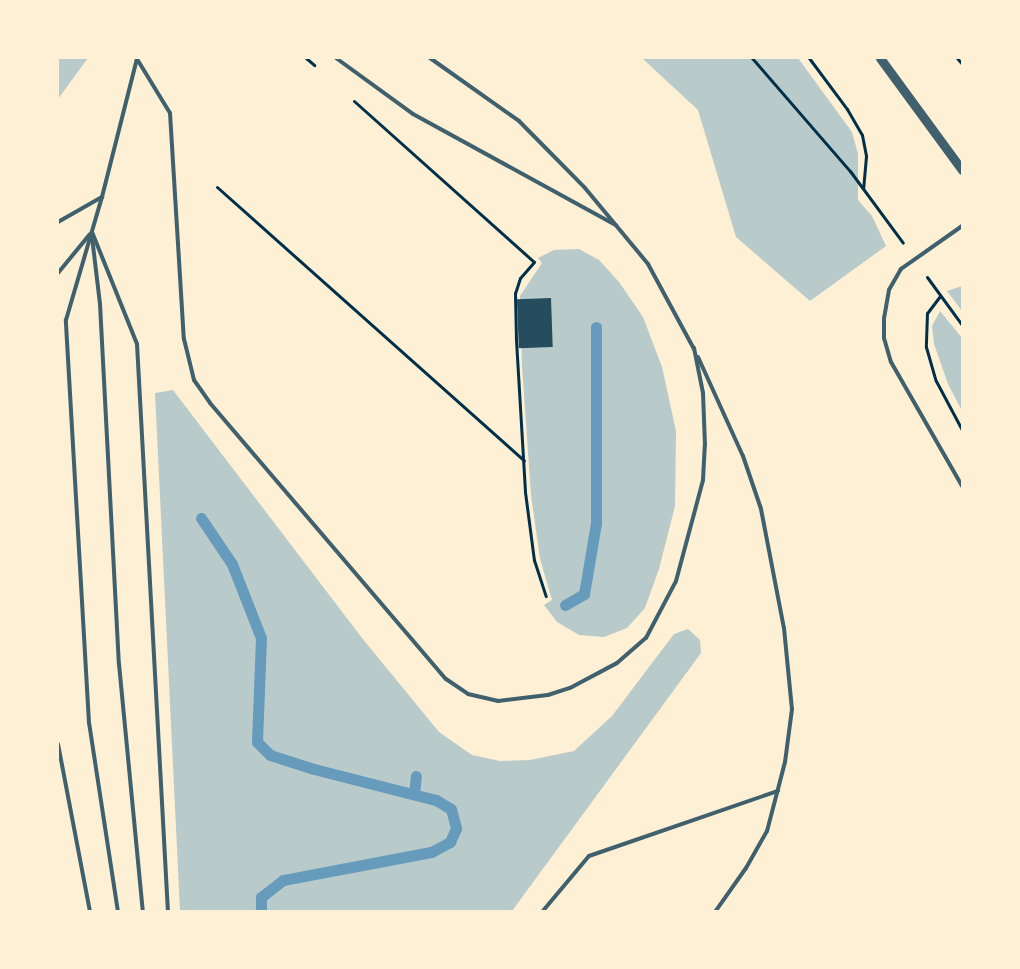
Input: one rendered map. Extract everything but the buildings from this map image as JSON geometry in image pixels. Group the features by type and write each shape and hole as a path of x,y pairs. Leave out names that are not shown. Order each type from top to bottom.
{"street":[{"path":"880,58 962,170"}],"lane":[{"path":"137,58 170,112 184,339 194,380 210,403 446,679 468,694 498,701 548,696 605,670 646,638 676,581 703,480 703,402 694,348"},
{"path":"118,912 89,723 66,348 66,320 102,197 137,58"},
{"path":"336,58 413,114 619,226"},
{"path":"430,58 519,121 619,226 648,264 694,348 742,456 761,509 778,592 792,708 791,735 767,831 756,852 715,912"},
{"path":"58,222 102,197"},
{"path":"962,226 901,269 889,290 884,318 884,338 891,362 962,486"},
{"path":"58,273 92,232"},
{"path":"92,232 100,304 120,664 144,912"},
{"path":"92,232 138,344 168,912"},
{"path":"58,744 90,912"},
{"path":"542,912 589,856 778,791"}],"path":[{"path":"306,58 321,71"},
{"path":"752,58 863,188 866,156 862,135 809,58"},
{"path":"958,58 962,64"},
{"path":"350,97 534,262 520,278 515,293 524,461 534,560 546,596"},
{"path":"217,187 524,461"},
{"path":"940,296 927,313 926,347 936,381 962,430"}],"shaded area":[{"path":"58,58 88,58 58,99"},
{"path":"642,58 798,58 852,132 858,154 858,200 872,216 886,246 810,301 736,237 698,110"},
{"path":"579,249 599,260 619,282 643,317 662,367 676,431 675,506 659,569 645,608 627,628 604,637 579,635 557,622 544,605 552,600 540,559 531,495 522,366 520,296 542,263 538,258 554,250"},
{"path":"962,286 962,311 947,291"},
{"path":"940,311 962,338 962,411 948,384 934,344 932,326"},
{"path":"173,390 362,638 439,732 472,755 500,761 530,760 574,751 612,716 674,634 688,629 700,640 701,653 512,911 180,911 155,393"}],"waterway":[{"path":"565,605 584,594 596,523 596,327"},
{"path":"201,518 232,564 261,638 257,742 270,755 314,769 436,800 451,809 456,828 450,842 431,852 283,880 261,897 261,912"},
{"path":"414,794 416,776"}]}
